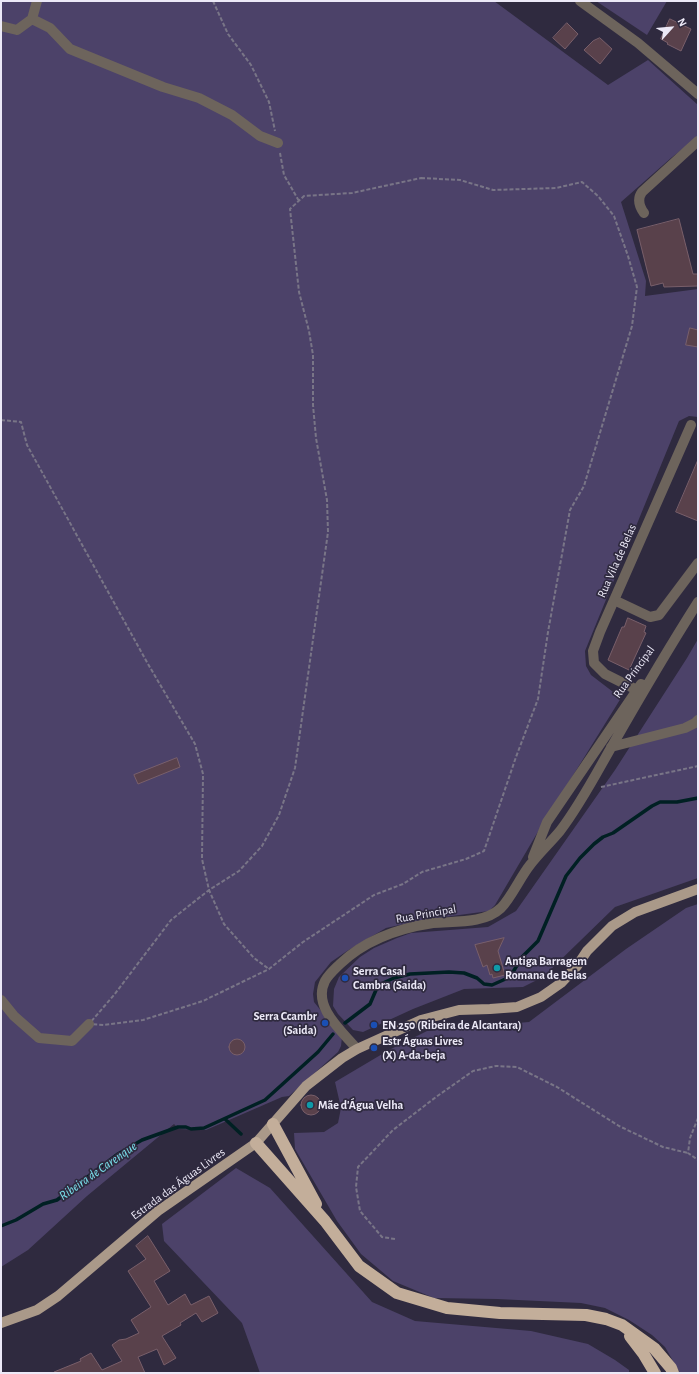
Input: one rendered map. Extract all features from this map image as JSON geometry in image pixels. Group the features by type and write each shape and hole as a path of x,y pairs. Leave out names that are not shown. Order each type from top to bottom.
{"highway":[{"path":"273,1124 325,1221"},
{"path":"256,1143 325,1221 359,1266 397,1293 447,1308 500,1313 586,1315 606,1319 622,1325 654,1348 671,1368 673,1373"},
{"path":"622,1325 643,1353 655,1373"}],"main road":[{"name":"Estrada das Águas Livres","path":"1,1323 37,1310 58,1296 158,1211 256,1143 306,1086 342,1058 421,1020 459,1010 517,1007 542,997 561,983 577,966 587,951 612,926 635,912 698,888"}],"street":[{"path":"1,26 17,30 32,19 37,1"},
{"path":"580,1 638,43 698,94"},
{"path":"32,19 50,28 70,49 163,87 199,98 232,115 260,136 278,143"},
{"path":"644,213 640,208 639,202 642,192 698,141"},
{"name":"Rua Vila de Belas","path":"637,690 605,674 594,663 593,651 691,425"},
{"path":"614,600 650,617 659,615 698,563"},
{"name":"Rua Principal","path":"358,1049 330,1018 325,1009 322,999 322,990 325,981 331,972 345,959 365,945 390,934 409,928 484,918 502,907 530,865 560,831 586,790 674,639 698,602"},
{"name":"Rua Principal","path":"530,865 547,822 637,690 674,639"},
{"path":"611,747 685,728 698,720"},
{"path":"1,1000 14,1016 39,1038 72,1041 89,1024"}],"path":[{"path":"213,1 228,34 251,65 270,102 284,175 299,201"},
{"path":"422,178 460,180 493,190 556,188 582,182 598,196 614,216 628,256 636,287 632,326 584,486 570,510 548,632 538,699 516,757 484,851 466,860 422,872 403,884 374,895 303,942 269,969 203,1001 144,1020 104,1025 89,1024 114,995 171,920 209,890 239,871 262,846 279,815 294,768 328,532 327,500 316,438 313,405 313,355 309,331 299,292 290,209 304,196 352,192 422,178"},
{"path":"1,420 21,422 27,444 148,664 195,744 203,774 202,859 209,890 224,924 254,958 269,969"},
{"path":"586,790 698,766"},
{"path":"395,1239 382,1237 360,1211 356,1187 358,1167 393,1130 473,1071 496,1066 517,1067 557,1087 619,1126 663,1147 688,1153 698,1160"},
{"path":"688,1153 690,1138 698,1118"}],"shaded area":[{"path":"1,1 494,1 608,85 648,60 698,105 698,137 671,158 621,202 646,281 645,296 698,289 698,417 689,416 679,421 585,651 586,666 591,675 621,698 536,835 495,905 489,911 422,920 386,928 331,962 315,982 313,994 314,1002 342,1037 341,1046 338,1052 289,1096 282,1097 206,1130 179,1129 174,1124 87,1196 28,1250 1,1267"},
{"path":"596,1 667,1 647,35"},
{"path":"698,639 698,878 615,907 543,977 523,987 464,989 413,1009 363,1032 353,1030 338,1014 333,1006 334,989 339,977 360,957 374,948 397,938 411,933 488,927 516,911 615,770"},
{"path":"698,904 698,1373 680,1373 665,1347 652,1335 629,1320 605,1308 581,1303 434,1298 393,1281 361,1254 337,1221 295,1149 294,1133 324,1132 338,1123 341,1108 335,1082 389,1050 427,1031 529,1022 626,949 686,908"},
{"path":"236,1168 270,1188 372,1302 415,1321 531,1331 588,1344 615,1360 629,1370 629,1373 260,1373 242,1323 164,1241 162,1224"}],"building":[{"path":"670,19 691,29 681,51 667,44 668,43 661,39"},
{"path":"567,23 578,34 565,49 553,38"},
{"path":"600,38 612,49 600,64 584,50 593,41"},
{"path":"679,219 693,274 698,274 698,286 664,287 663,283 651,286 637,230"},
{"path":"690,328 698,330 698,347 686,345"},
{"path":"698,460 698,521 676,512"},
{"path":"628,618 646,626 644,632 646,633 629,670 608,660 622,627 624,627"},
{"path":"177,758 180,767 138,784 134,775"},
{"path":"504,938 498,951 505,975 493,978 492,974 490,975 487,965 483,967 475,945"},
{"path":"237,1039 244,1044 245,1047 240,1054 237,1055 230,1050 229,1047 234,1040"},
{"name":"Mãe d'Água Velha","path":"307,1095 315,1095 321,1101 321,1109 315,1115 307,1115 301,1109 301,1101"},
{"path":"148,1236 170,1271 154,1281 168,1305 185,1294 191,1305 209,1296 218,1313 202,1322 196,1313 180,1323 181,1325 162,1336 176,1358 164,1365 157,1349 138,1357 145,1373 54,1373 81,1361 80,1359 91,1353 102,1370 122,1361 112,1345 119,1340 126,1339 139,1333 131,1320 151,1307 128,1271 146,1259 136,1246"}],"waterway":[{"name":"Ribeira de Carenque","path":"345,1023 370,1004 376,990 383,983 394,978 410,974 449,972 464,973 477,978 484,984 492,985 510,977 522,957 538,941 566,876 580,858 594,844 660,802 677,802 698,798"},
{"name":"Ribeira de Carenque","path":"1,1226 16,1220 43,1204 57,1200 118,1154 142,1140 178,1127 186,1127 191,1129 204,1128 265,1100 318,1052 333,1034"},
{"path":"225,1119 241,1134"}],"place":[{"name":"Antiga Barragem Romana de Belas","path":"497,968"},
{"name":"Serra Casal Cambra (Saida)","path":"345,978"},
{"name":"Serra Ccambr (Saida)","path":"325,1023"},
{"name":"EN 250 (Ribeira de Alcantara)","path":"374,1025"},
{"name":"Estr Águas Livres (X) A-da-beja","path":"374,1048"},
{"name":"Mãe d'Água Velha","path":"310,1105"}]}
